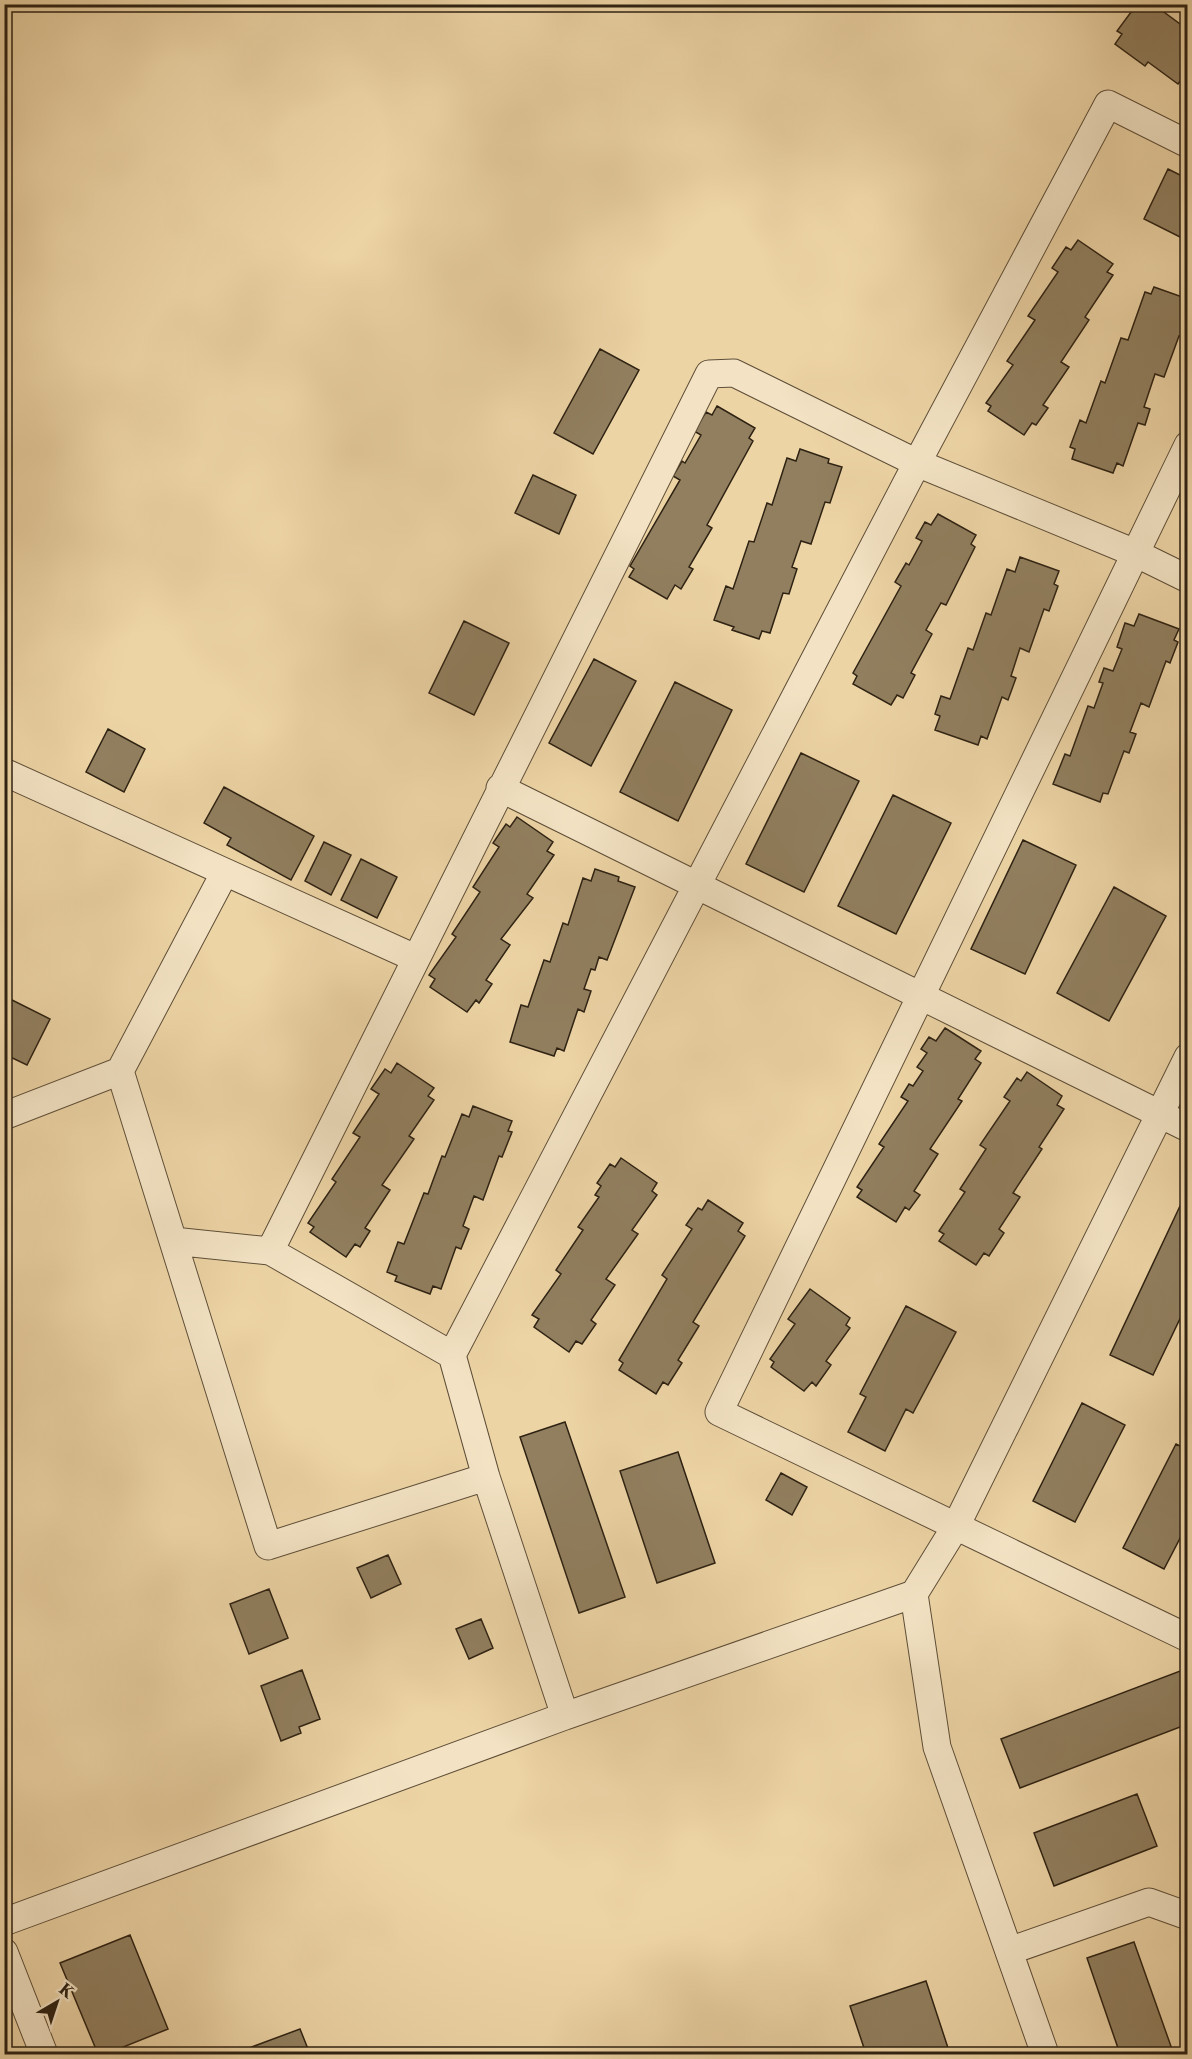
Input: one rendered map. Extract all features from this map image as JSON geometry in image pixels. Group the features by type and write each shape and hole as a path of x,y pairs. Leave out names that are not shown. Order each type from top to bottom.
{"street":[{"path":"565,1716 486,1477 453,1355 917,463 1108,104 1188,144"},
{"path":"270,1251 709,374 734,373 917,463 1135,553 1188,579"},
{"path":"1188,445 719,1412 1188,1638"},
{"path":"4,772 415,958"},
{"path":"500,788 1188,1128"},
{"path":"4,1116 120,1071 225,872"},
{"path":"4,1922 565,1716 914,1594 956,1526 1188,1057"},
{"path":"120,1071 268,1546 486,1477"},
{"path":"173,1241 270,1251 453,1355"},
{"path":"914,1594 937,1747 1045,2055"},
{"path":"1009,1951 1149,1902 1188,1916"},
{"path":"4,1952 44,2055"}],"building":[{"path":"1137,4 1153,4 1188,30 1188,78 1184,76 1178,84 1148,62 1145,66 1115,44 1122,34 1117,31"},
{"path":"1168,169 1188,179 1188,241 1144,219"},
{"path":"1078,240 1113,264 1107,272 1113,275 1085,317 1089,320 1061,362 1069,367 1043,405 1048,408 1036,425 1032,423 1024,435 988,411 991,406 986,403 1013,365 1007,361 1035,320 1028,316 1058,272 1052,268 1066,247 1071,250"},
{"path":"1154,287 1188,299 1188,331 1185,338 1179,336 1164,377 1155,374 1144,407 1150,409 1145,425 1138,423 1123,466 1117,463 1113,473 1072,459 1075,449 1070,447 1080,420 1086,423 1101,381 1105,383 1121,338 1128,340 1145,292 1151,294"},
{"path":"600,349 639,370 593,454 554,433"},
{"path":"717,406 755,428 749,438 753,441 707,525 712,528 689,567 693,569 681,589 675,585 667,599 629,577 634,569 630,566 680,480 673,476 682,461 685,463 701,435 694,431 706,412 712,415"},
{"path":"800,449 829,459 828,463 842,467 830,503 825,502 811,544 801,541 792,567 797,569 789,594 783,593 770,633 762,631 759,639 732,630 734,627 714,620 726,586 733,589 749,541 754,542 767,503 772,505 787,458 796,461"},
{"path":"533,475 576,495 559,534 515,513"},
{"path":"938,514 976,535 971,544 975,547 946,605 941,603 926,630 932,634 911,673 915,675 903,698 897,695 891,705 853,684 857,676 853,673 901,586 895,582 906,563 909,565 922,541 916,538 925,522 931,525"},
{"path":"1020,557 1059,571 1054,584 1058,586 1049,611 1044,609 1029,652 1020,648 1011,676 1016,678 1008,700 1002,697 987,739 981,736 978,745 935,730 940,716 935,714 941,696 950,699 968,648 973,650 986,613 991,615 1007,569 1015,572"},
{"path":"1139,614 1179,629 1174,640 1178,642 1170,663 1166,661 1149,707 1141,703 1130,732 1136,734 1129,753 1124,751 1108,794 1103,793 1100,802 1053,784 1065,754 1070,756 1088,706 1094,708 1103,683 1099,682 1104,668 1113,671 1122,649 1117,647 1125,623 1134,626"},
{"path":"464,621 509,643 474,715 429,693"},
{"path":"594,659 636,681 591,766 549,743"},
{"path":"675,682 732,710 678,821 620,792"},
{"path":"108,729 145,749 124,792 86,772"},
{"path":"801,753 859,781 804,892 746,864"},
{"path":"224,787 314,836 291,880 227,845 231,838 204,823"},
{"path":"893,795 951,823 896,934 838,906"},
{"path":"517,817 553,842 547,851 554,855 527,894 533,898 501,939 510,945 486,980 492,984 479,1003 476,1000 467,1012 430,987 435,979 429,975 456,937 452,934 480,892 473,887 499,847 493,843 506,824 510,827"},
{"path":"1023,840 1076,865 1025,974 971,949"},
{"path":"324,842 351,855 331,895 305,881"},
{"path":"361,859 397,877 377,918 341,900"},
{"path":"595,869 619,877 618,881 635,887 607,960 599,957 595,970 591,969 584,989 591,991 584,1012 578,1009 564,1051 557,1048 554,1056 510,1042 521,1005 528,1007 544,960 550,962 563,923 568,925 583,878 591,881"},
{"path":"1114,887 1166,916 1109,1021 1057,993"},
{"path":"10,999 50,1019 27,1065 4,1054 4,1009"},
{"path":"945,1028 981,1051 975,1059 981,1063 958,1099 962,1101 930,1149 938,1154 914,1191 920,1195 909,1210 905,1207 896,1222 857,1197 862,1190 857,1187 884,1147 879,1144 908,1101 901,1097 909,1084 913,1086 923,1071 917,1067 927,1053 921,1049 929,1037 936,1041"},
{"path":"397,1063 434,1088 428,1096 434,1100 409,1136 414,1139 382,1185 390,1190 365,1228 370,1231 360,1247 355,1244 346,1257 310,1232 314,1227 308,1223 336,1182 332,1179 360,1137 353,1133 379,1094 371,1089 385,1069 391,1073"},
{"path":"1027,1072 1062,1096 1057,1105 1064,1109 1039,1147 1042,1149 1013,1193 1020,1197 999,1229 1004,1233 989,1256 984,1253 976,1265 939,1241 944,1234 939,1231 965,1192 960,1189 986,1149 980,1145 1010,1101 1004,1097 1017,1078 1021,1081"},
{"path":"473,1106 512,1121 508,1131 512,1132 502,1157 499,1156 483,1200 474,1196 463,1226 469,1229 461,1249 456,1247 441,1289 433,1286 430,1294 395,1281 397,1276 387,1272 398,1242 404,1244 424,1193 428,1194 442,1156 445,1157 462,1114 469,1117"},
{"path":"621,1158 657,1183 652,1191 657,1195 632,1230 638,1234 606,1279 615,1285 591,1320 596,1324 582,1344 576,1341 569,1352 534,1327 539,1319 532,1315 561,1274 556,1270 583,1230 578,1227 599,1197 595,1195 601,1186 597,1183 610,1164 615,1167"},
{"path":"1188,1189 1188,1302 1153,1375 1110,1355"},
{"path":"708,1200 743,1223 738,1231 745,1236 693,1322 699,1326 678,1360 682,1363 668,1385 663,1382 656,1394 619,1370 623,1363 619,1360 667,1279 662,1275 692,1229 686,1225 698,1208 702,1210"},
{"path":"810,1289 850,1318 846,1325 850,1328 826,1361 831,1365 816,1386 812,1382 804,1391 771,1367 774,1362 770,1359 795,1324 788,1319"},
{"path":"906,1306 956,1332 913,1413 906,1409 885,1451 848,1432 866,1397 860,1394"},
{"path":"1082,1403 1125,1425 1075,1522 1033,1501"},
{"path":"565,1422 625,1597 579,1613 520,1437"},
{"path":"1176,1444 1188,1450 1188,1523 1164,1569 1123,1548"},
{"path":"678,1452 715,1563 657,1583 620,1471"},
{"path":"781,1473 807,1487 792,1515 766,1500"},
{"path":"388,1555 401,1584 371,1598 357,1568"},
{"path":"269,1589 288,1638 249,1654 230,1604"},
{"path":"481,1619 493,1648 469,1659 456,1629"},
{"path":"1188,1668 1188,1724 1020,1788 1001,1739"},
{"path":"302,1670 320,1719 299,1727 301,1733 281,1741 261,1686"},
{"path":"1137,1794 1157,1846 1054,1886 1034,1833"},
{"path":"130,1935 168,2029 106,2054 98,2054 60,1963"},
{"path":"1188,1940 1188,1955 1183,1941"},
{"path":"1134,1942 1173,2052 1120,2054 1087,1958"},
{"path":"926,1981 950,2054 866,2054 850,2006"},
{"path":"300,2029 310,2054 233,2054"}]}
